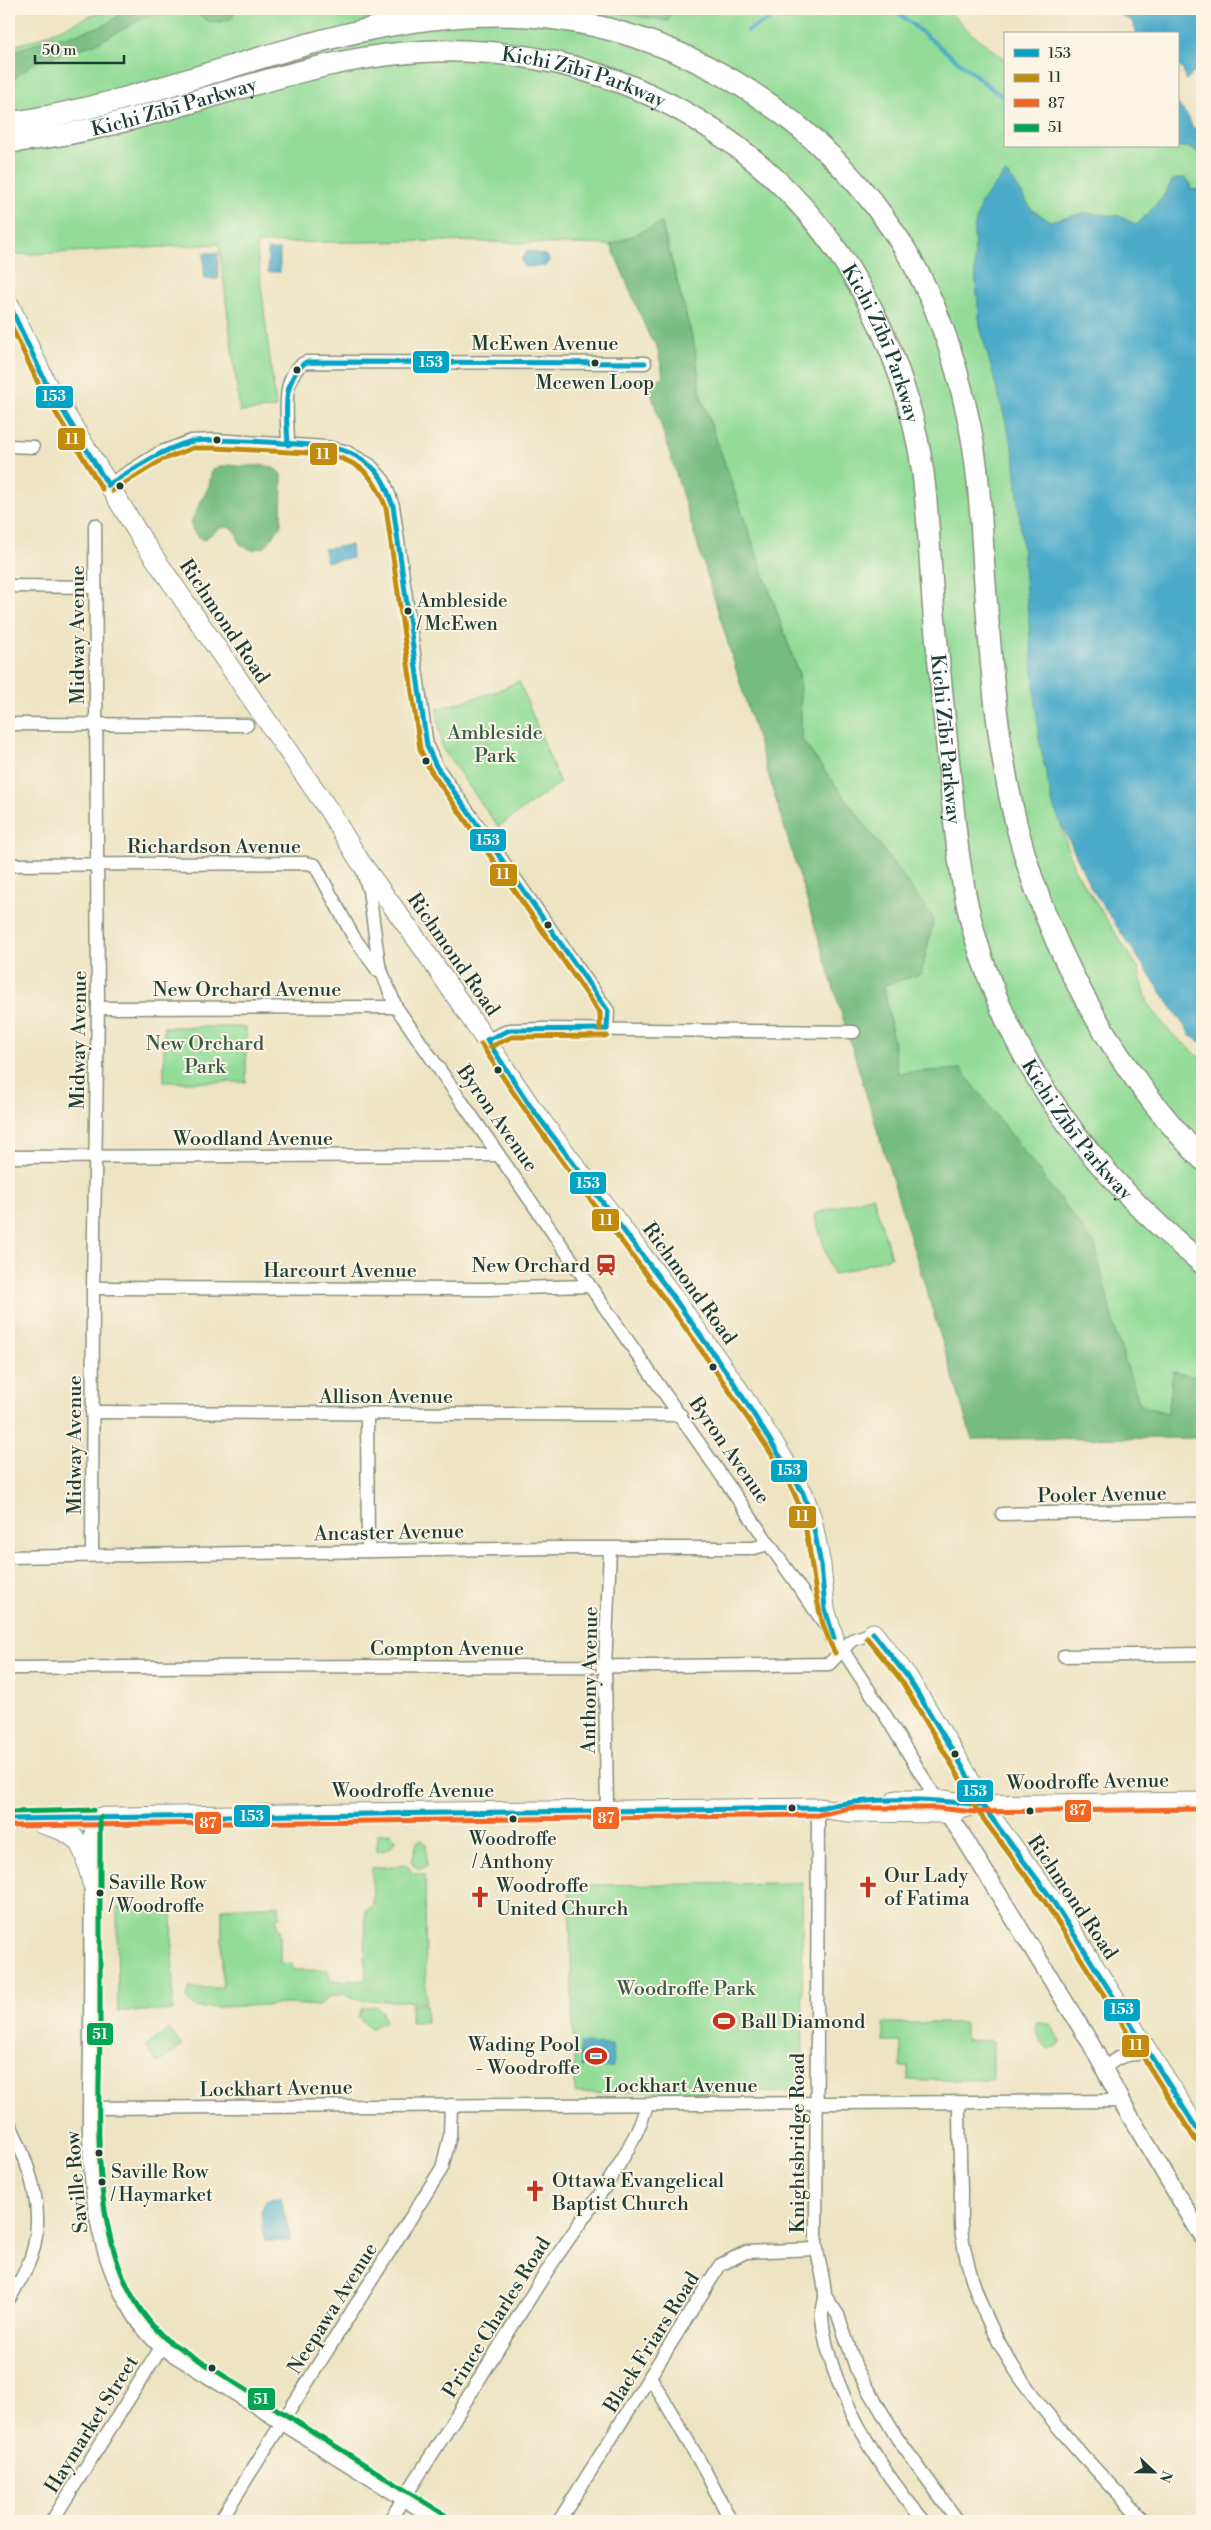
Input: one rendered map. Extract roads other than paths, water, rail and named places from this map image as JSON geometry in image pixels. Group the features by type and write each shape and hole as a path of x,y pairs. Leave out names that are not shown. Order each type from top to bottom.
{"highway":[{"name":"Kichi Zībī Parkway","path":"9,123 46,117 110,101 309,43 362,30 434,18 514,15 596,26 665,48 739,83 810,135 851,178 894,231 919,274 950,349 968,417 979,495 990,651 1004,763 1017,828 1046,914 1082,991 1125,1064 1153,1103 1202,1159"},
{"name":"Kichi Zībī Parkway","path":"9,142 66,134 128,120 331,64 402,53 465,51 549,61 616,80 686,113 727,140 766,170 798,202 834,245 864,292 885,334 902,378 923,472 959,866 974,932 994,991 1035,1076 1060,1115 1093,1158 1135,1204 1202,1263"}],"main road":[{"name":"Richmond Road","path":"9,304 45,381 143,541 330,812 359,860 487,1040 531,1107 669,1290 732,1380 803,1493 812,1519 821,1565 825,1609 838,1644"},
{"name":"Richmond Road","path":"873,1633 907,1676 964,1770 978,1805 1051,1898 1202,2137"},
{"name":"Woodroffe Avenue","path":"16,1819 818,1808 848,1812 943,1804 1202,1802"},
{"path":"16,1819 61,1829 74,1836 83,1848 92,1883"}],"street":[{"name":"McEwen Avenue","path":"288,445 289,382 294,370 306,362 645,363"},
{"path":"108,485 160,453 191,441 214,440 326,447 345,451 370,465 384,481 393,506 429,751 436,766 608,1010 606,1029"},
{"path":"9,446 33,447"},
{"name":"Midway Avenue","path":"92,1555 93,1288 98,1008 95,525"},
{"path":"9,586 95,587"},
{"path":"9,724 247,725"},
{"name":"Byron Avenue","path":"359,860 369,891 378,958 383,980 396,1007 588,1286 681,1415 882,1710 943,1804 1105,2071 1202,2236"},
{"name":"Richardson Avenue","path":"9,865 306,863 315,865 353,936 383,980"},
{"name":"New Orchard Avenue","path":"98,1008 396,1007"},
{"path":"487,1040 510,1030 606,1029 854,1032"},
{"name":"Woodland Avenue","path":"9,1157 498,1155"},
{"name":"Harcourt Avenue","path":"93,1288 488,1289 588,1286"},
{"name":"Allison Avenue","path":"92,1412 367,1415 681,1415"},
{"path":"367,1415 368,1551"},
{"name":"Pooler Avenue","path":"1002,1514 1202,1510"},
{"name":"Ancaster Avenue","path":"9,1557 368,1551 758,1548 768,1544"},
{"name":"Anthony Avenue","path":"606,1812 606,1668 610,1549"},
{"name":"Compton Avenue","path":"9,1668 148,1666 606,1668 829,1664 838,1644 873,1633"},
{"path":"1064,1656 1202,1654"},
{"name":"Knightsbridge Road","path":"818,1808 816,2249 825,2296 821,2316 829,2355 846,2400 886,2469 924,2521"},
{"name":"Saville Row","path":"93,1817 92,2108 95,2200 110,2267 136,2319 162,2346 441,2521"},
{"path":"1105,2071 1117,2058 1128,2055 1150,2054"},
{"name":"Lockhart Avenue","path":"92,2108 647,2106 1121,2101"},
{"path":"959,2103 962,2235 982,2306 1003,2352 1027,2390 1060,2430 1144,2521"},
{"name":"Neepawa Avenue","path":"220,2521 442,2168 450,2136 451,2106"},
{"name":"Prince Charles Road","path":"389,2521 551,2265 625,2154 641,2125 647,2106"},
{"path":"9,2122 34,2183 38,2221 35,2242 28,2267 9,2299"},
{"name":"Black Friars Road","path":"559,2521 651,2378 720,2265 746,2252 816,2249"},
{"name":"Knightsbridge Road","path":"825,2296 838,2315 856,2368 897,2438 958,2521"},
{"name":"Haymarket Street","path":"52,2521 162,2346"},
{"path":"651,2378 732,2521"}],"water":[{"path":"1117,9 1202,9 1202,69 1198,69 1186,80 1183,70 1178,66 1178,32 1136,32 1132,21 1119,15"},
{"path":"1178,104 1189,118 1192,127 1202,132 1202,157 1191,148 1178,146"},
{"path":"1005,173 1013,180 1031,209 1050,221 1085,213 1119,216 1137,225 1163,197 1173,180 1185,178 1191,184 1190,189 1202,191 1202,1043 1191,1036 1091,888 1053,806 1039,739 1014,453 980,326 975,270 974,229 981,202"},
{"path":"268,250 280,250 280,272 268,272"},
{"path":"527,250 547,256 549,261 545,266 525,267 521,260"},
{"path":"204,253 218,253 218,279 204,279"},
{"path":"351,545 352,558 326,562 324,549"},
{"name":"Wading Pool - Woodroffe","path":"580,2044 612,2045 613,2067 581,2067"},
{"path":"281,2198 291,2241 265,2241 261,2213 266,2199"}],"waterway":[{"path":"747,31 789,9"},
{"path":"893,9 1004,98"}],"place":[{"name":"Mcewen Loop","path":"595,363"},
{"name":"Ambleside / McEwen","path":"408,611"},
{"name":"New Orchard","path":"606,1265"},
{"name":"Woodroffe / Anthony","path":"513,1819"},
{"name":"Our Lady of Fatima","path":"868,1887"},
{"name":"Saville Row / Woodroffe","path":"100,1893"},
{"name":"Woodroffe United Church","path":"480,1897"},
{"name":"Ball Diamond","path":"724,2021"},
{"name":"Wading Pool - Woodroffe","path":"596,2056"},
{"name":"Saville Row / Haymarket","path":"102,2182"},
{"name":"Ottawa Evangelical Baptist Church","path":"535,2191"}],"park label":[{"name":"Ambleside Park","path":"495,744"},
{"name":"New Orchard Park","path":"205,1054"},
{"name":"Woodroffe Park","path":"686,1988"}]}
